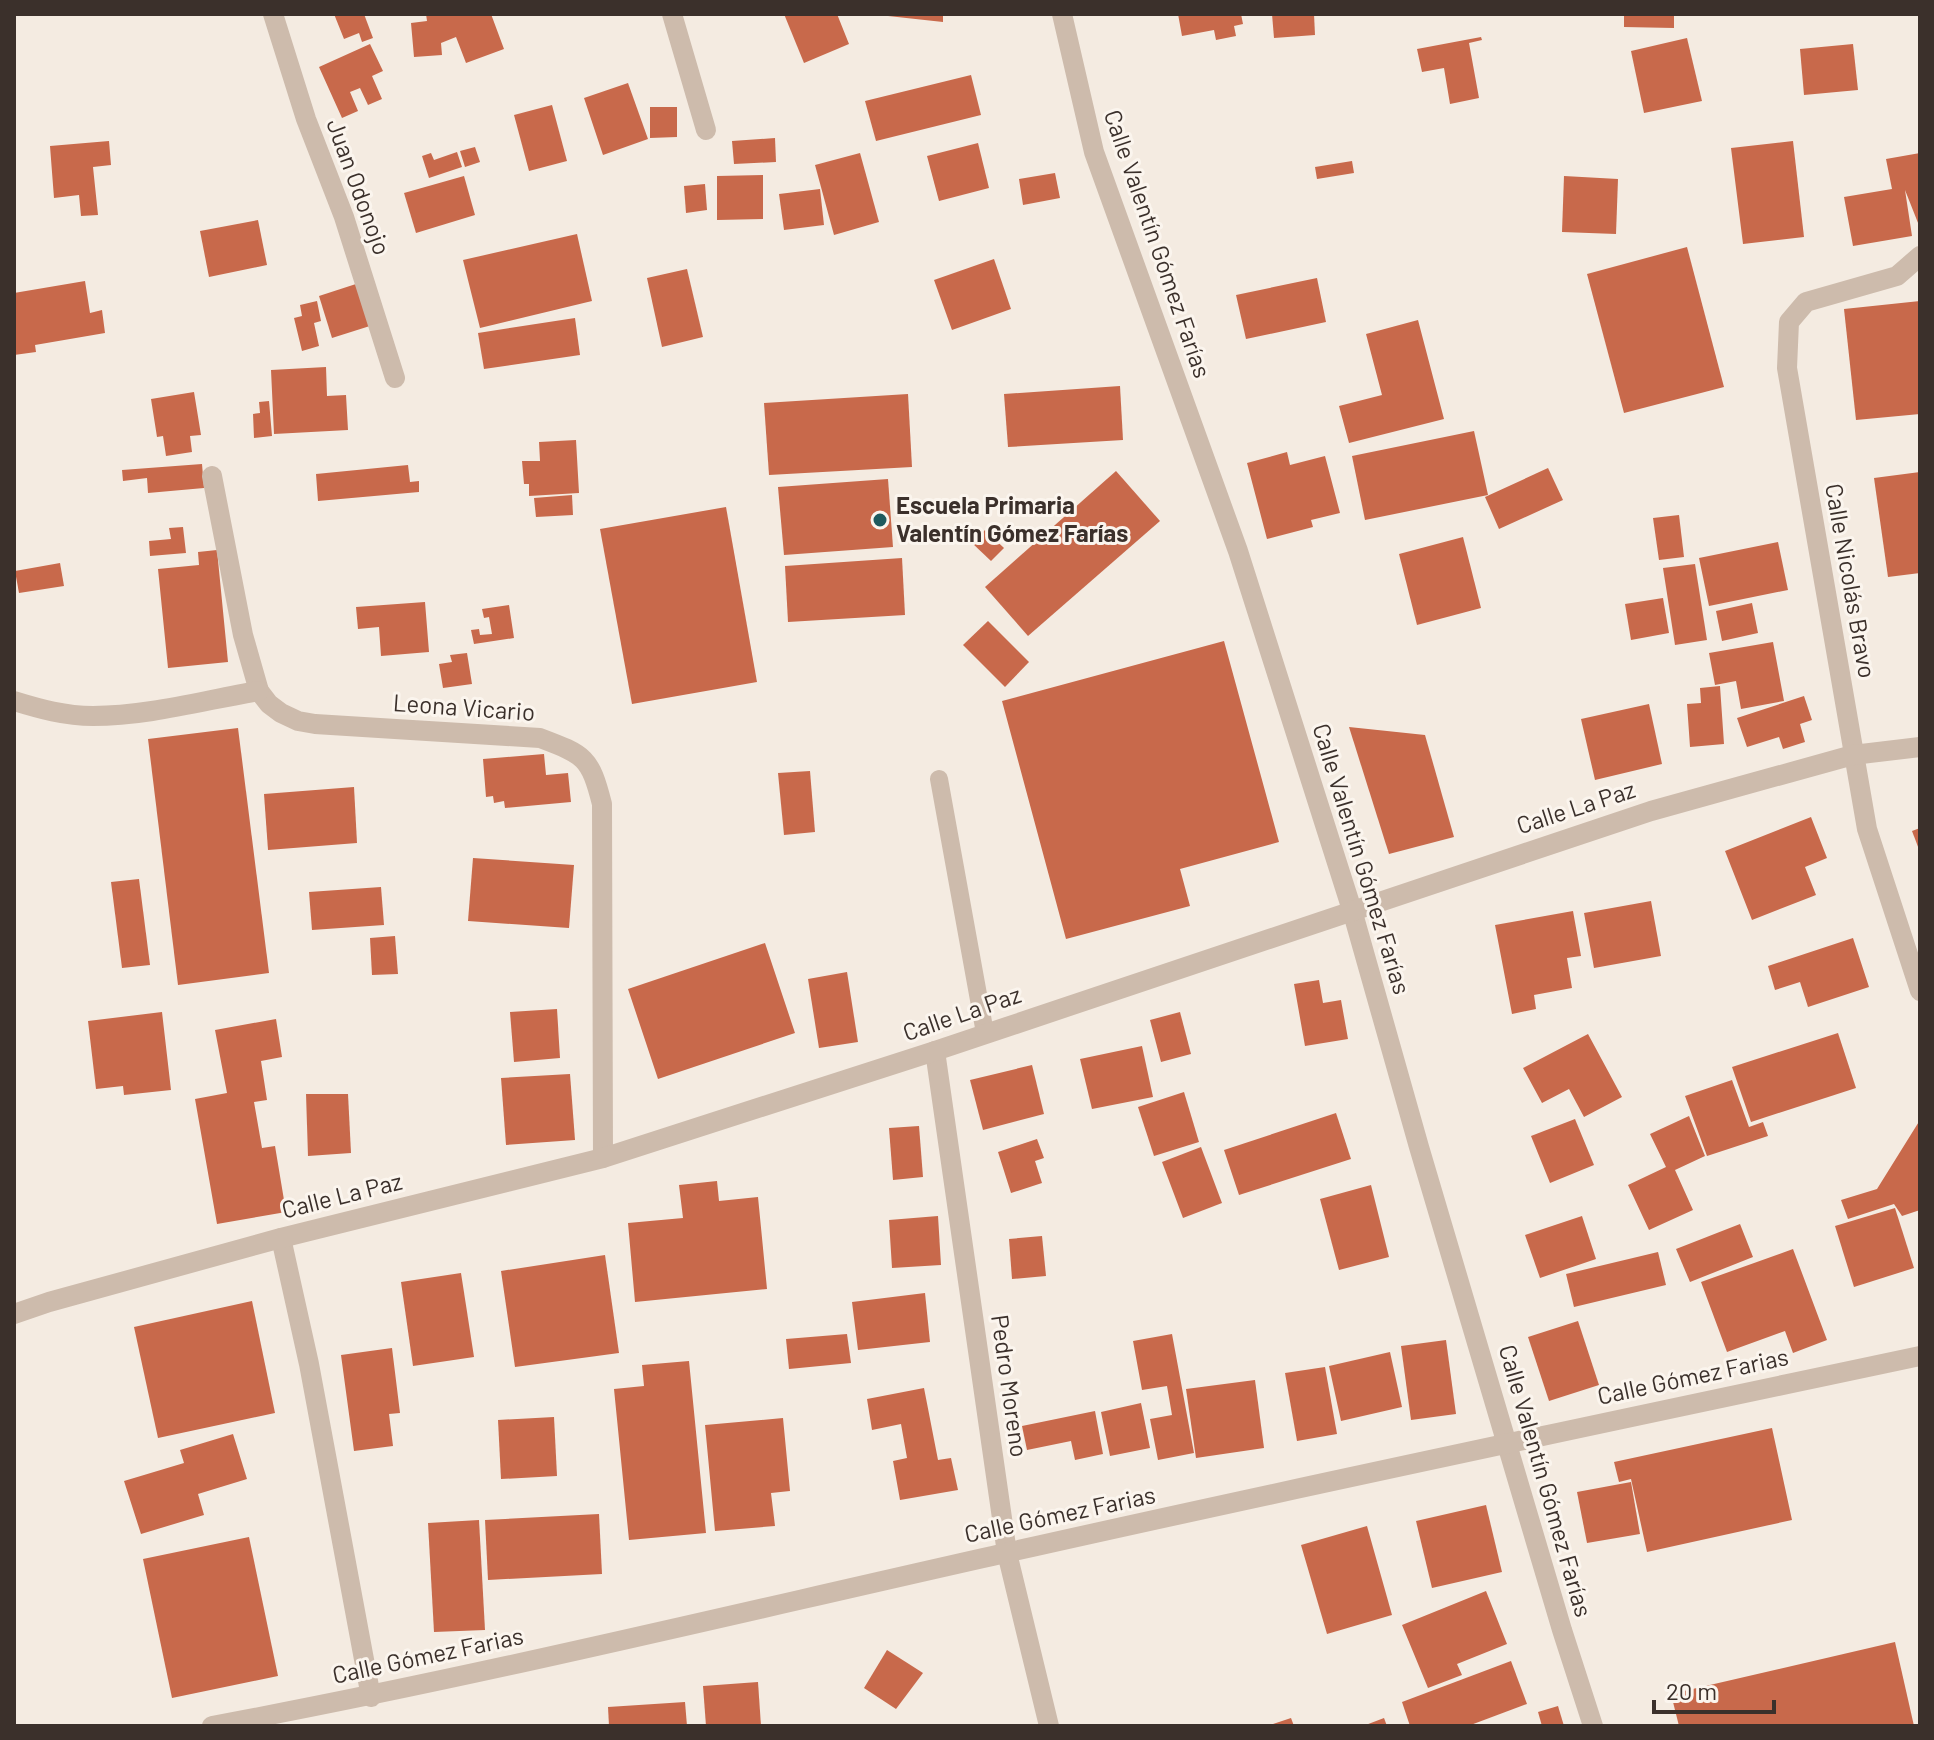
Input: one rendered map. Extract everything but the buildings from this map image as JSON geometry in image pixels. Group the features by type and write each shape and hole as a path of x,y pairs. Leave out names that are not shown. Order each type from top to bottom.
{"street":[{"name":"Juan Odonojo","path":"273,14 306,119 344,217 395,378"},
{"path":"672,14 706,130"},
{"name":"Calle Valentín Gómez Farías","path":"1062,14 1094,152 1238,551 1352,910 1419,1147 1593,1726"},
{"name":"Calle Nicolás Bravo","path":"1920,256 1897,276 1806,302 1789,322 1787,368 1867,829 1920,991"},
{"path":"14,701 52,712 94,716 259,691 243,635 212,476"},
{"name":"Leona Vicario","path":"259,691 269,704 298,721 540,738 574,751 593,771 602,804 603,1158"},
{"name":"Calle La Paz","path":"14,1314 281,1238 603,1158 935,1051 1651,811 1853,755 1920,747"},
{"name":"Pedro Moreno","path":"935,1051 1007,1553 1049,1726"},
{"path":"281,1238 309,1364 371,1697"},
{"name":"Calle Gómez Farias","path":"212,1726 371,1697 1007,1553 1920,1356"}],"lane":[{"path":"939,779 985,1033"}],"place":[{"name":"Escuela Primaria Valentín Gómez Farías","path":"880,520"}]}
